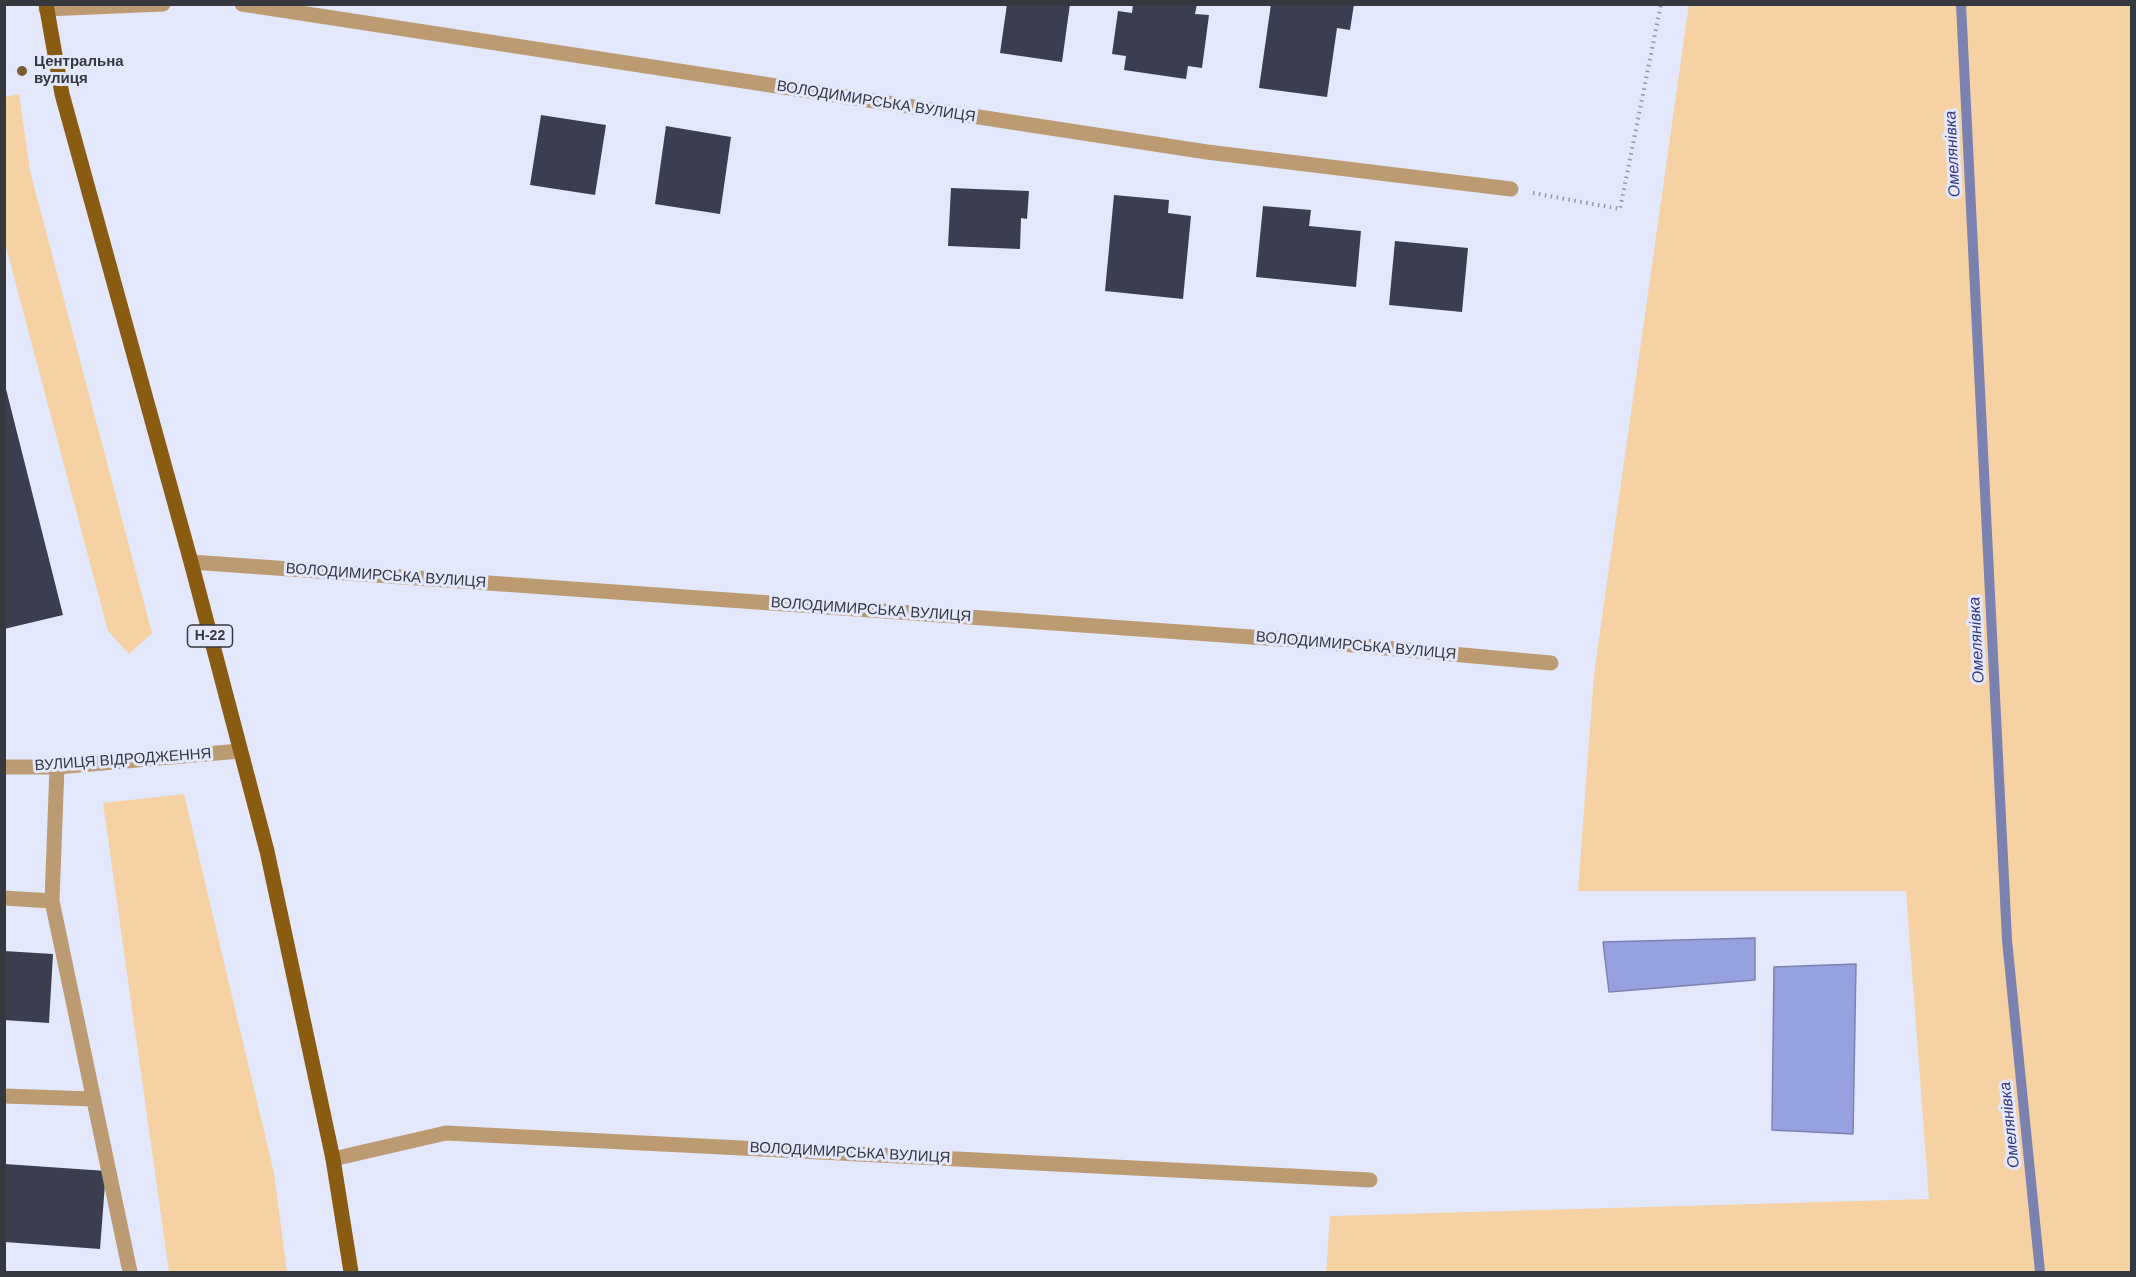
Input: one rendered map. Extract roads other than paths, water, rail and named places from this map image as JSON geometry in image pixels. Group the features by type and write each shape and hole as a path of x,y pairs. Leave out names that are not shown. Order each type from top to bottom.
{"main road":[{"name":"Н-22","path":"46,7 62,93 191,562 267,851 333,1160 351,1272"}],"street":[{"path":"46,7 164,4"},
{"name":"ВОЛОДИМИРСЬКА ВУЛИЦЯ","path":"242,4 1207,152 1511,189"},
{"name":"ВОЛОДИМИРСЬКА ВУЛИЦЯ","path":"191,562 1284,639 1551,663"},
{"name":"ВУЛИЦЯ ВІДРОДЖЕННЯ","path":"4,768 57,768 240,751"},
{"path":"57,768 52,901 130,1272"},
{"path":"4,898 52,901"},
{"path":"4,1096 94,1099"},
{"name":"ВОЛОДИМИРСЬКА ВУЛИЦЯ","path":"333,1160 446,1132 1370,1180"}],"water":[{"path":"1755,938 1755,980 1609,992 1603,942"},
{"path":"1856,964 1853,1134 1772,1130 1774,967"}],"waterway":[{"name":"Омелянівка","path":"1961,4 2007,940 2040,1272"}],"place":[{"name":"Центральна вулиця","path":"22,71"}]}
